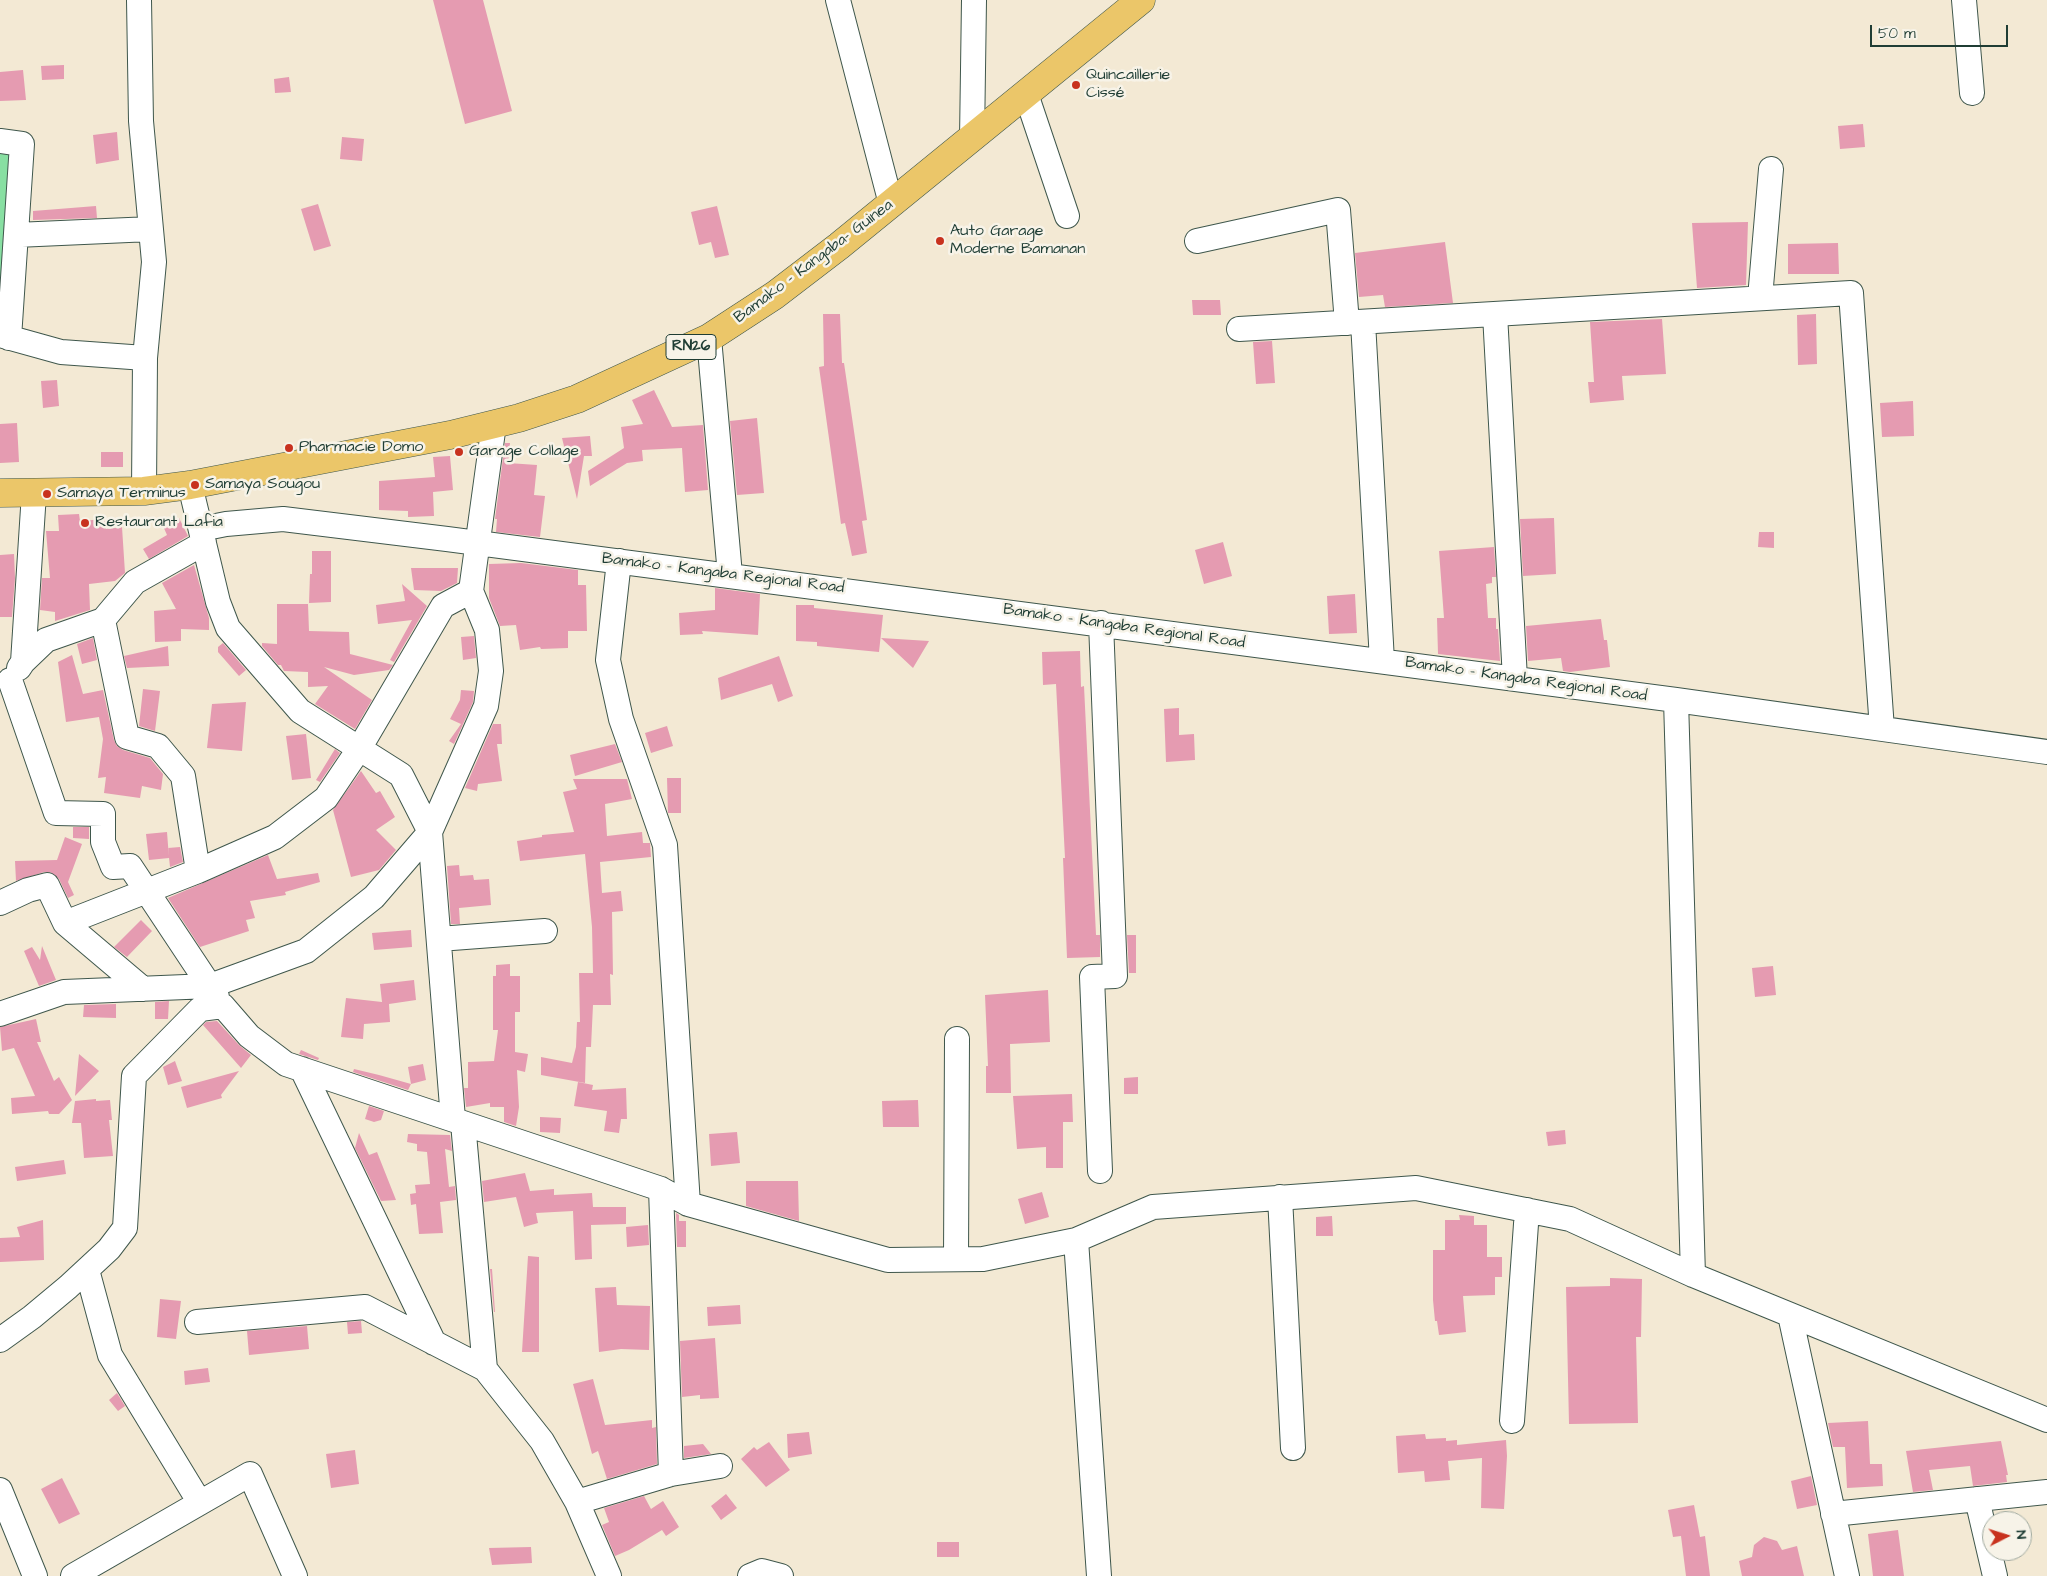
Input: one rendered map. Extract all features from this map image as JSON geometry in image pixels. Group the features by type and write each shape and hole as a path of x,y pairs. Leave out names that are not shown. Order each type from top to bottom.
{"main road":[{"name":"Bamako - Kangaba- Guinea","path":"144,490 190,485 450,435 494,424 577,399 708,338 775,295 892,204 1140,0"},
{"name":"RN26","path":"0,493 144,490"}],"street":[{"path":"139,0 141,121 154,262 145,358 144,490"},
{"path":"838,0 892,204"},
{"path":"1964,0 1972,93"},
{"path":"972,7 972,139"},
{"path":"1026,94 1067,216"},
{"path":"0,141 22,144 16,236 4,337 61,352 145,358"},
{"path":"1760,298 1771,169"},
{"path":"1198,241 1338,210 1355,322 1382,661"},
{"path":"16,236 151,229"},
{"path":"1239,329 1850,293 1882,729"},
{"path":"1495,314 1515,679"},
{"path":"708,338 730,575"},
{"path":"0,1014 64,992 210,986 306,951 374,897 430,832 486,706 491,671 487,630 471,591 494,424"},
{"path":"190,485 218,602 228,628 300,711 401,775 430,832 439,939 485,1369"},
{"path":"41,493 11,680 56,813 102,814 103,842 113,867 130,866 223,1006 249,1036 286,1064 661,1189 688,1204 888,1260 983,1259 1076,1240 1153,1207 1280,1197 1416,1188 1527,1210 1570,1219 1790,1316 2047,1420"},
{"name":"Bamako - Kangaba Regional Road","path":"103,620 135,582 202,536 226,524 283,519 1101,623 2047,752"},
{"path":"619,561 608,660 621,719 665,845 688,1204"},
{"path":"65,923 198,871 275,837 326,798 359,749 443,606 471,591"},
{"path":"11,680 46,640 103,620 127,737 158,746 183,776 198,871"},
{"path":"1100,1171 1092,977 1115,976 1101,623"},
{"path":"1676,700 1693,1274"},
{"path":"0,903 28,890 47,885 65,923 144,988"},
{"path":"439,939 545,931"},
{"path":"0,1340 32,1317 87,1270 110,1249 125,1228 134,1076 200,1009 223,1006"},
{"path":"956,1259 957,1039"},
{"path":"302,1069 434,1343"},
{"path":"661,1189 672,1474"},
{"path":"1280,1197 1293,1448"},
{"path":"1512,1421 1527,1210"},
{"path":"1076,1240 1099,1576"},
{"path":"87,1270 110,1355 200,1504"},
{"path":"197,1322 365,1307 485,1369 542,1441 576,1502 609,1576"},
{"path":"1790,1316 1847,1576"},
{"path":"576,1502 672,1474 720,1466"},
{"path":"73,1576 250,1474 295,1576"},
{"path":"0,1490 35,1576"},
{"path":"1834,1514 2047,1492"},
{"path":"1977,1499 1995,1576"},
{"path":"750,1576 762,1572 781,1576"}],"green space":[{"path":"0,146 19,148 0,329"}],"building":[{"path":"433,0 483,0 512,111 465,124"},
{"path":"64,65 64,79 42,80 41,66"},
{"path":"23,70 26,100 0,101 0,72"},
{"path":"289,77 291,92 275,93 274,79"},
{"path":"1863,124 1865,147 1840,149 1838,126"},
{"path":"117,132 119,160 96,164 93,135"},
{"path":"342,137 364,139 362,161 340,159"},
{"path":"318,204 331,246 314,251 301,209"},
{"path":"96,206 97,218 33,220 33,211"},
{"path":"717,206 729,255 715,258 711,242 699,245 691,212"},
{"path":"1748,222 1746,285 1697,288 1692,223"},
{"path":"1445,242 1453,303 1385,307 1383,295 1359,297 1355,253"},
{"path":"1838,243 1839,274 1788,274 1788,244"},
{"path":"1192,300 1220,300 1221,315 1193,315"},
{"path":"823,314 840,314 842,363 844,363 867,520 862,521 867,553 852,556 845,523 841,524 819,367 824,366"},
{"path":"1816,314 1817,364 1798,365 1797,315"},
{"path":"1662,319 1666,374 1622,376 1624,400 1590,403 1588,382 1594,382 1590,322"},
{"path":"1272,341 1275,383 1256,384 1253,342"},
{"path":"57,380 59,406 43,408 41,381"},
{"path":"654,390 672,427 703,425 708,490 685,492 682,448 642,450 643,461 627,463 590,486 588,471 624,448 621,427 643,424 632,400"},
{"path":"1913,401 1914,436 1882,437 1880,403"},
{"path":"757,418 764,493 737,495 730,421"},
{"path":"17,423 19,462 0,463 0,424"},
{"path":"590,436 592,456 584,456 577,499 562,438"},
{"path":"505,443 510,443 508,463 537,465 534,495 545,496 540,537 496,532 497,519 495,519"},
{"path":"101,452 123,452 123,467 101,467"},
{"path":"450,456 453,490 433,492 434,516 408,517 408,511 379,510 379,481 435,477 433,457"},
{"path":"79,514 80,521 105,519 106,529 122,527 125,573 115,581 89,584 90,610 55,621 55,612 40,610 42,578 50,578 46,531 59,531 58,515"},
{"path":"179,518 188,536 149,559 143,549 167,535 163,526"},
{"path":"1554,518 1556,574 1523,576 1520,519"},
{"path":"1759,532 1774,532 1774,548 1758,547"},
{"path":"1223,542 1232,576 1204,584 1195,550"},
{"path":"1494,547 1496,577 1492,577 1492,583 1486,584 1488,618 1496,618 1500,661 1438,654 1437,618 1444,618 1439,551"},
{"path":"312,551 331,551 331,602 309,603"},
{"path":"14,554 15,578 12,617 0,617 0,555"},
{"path":"521,563 578,570 578,585 586,585 587,631 568,631 568,648 541,649 540,647 520,650 516,625 500,626 489,598 489,564"},
{"path":"194,565 209,618 209,630 181,629 181,641 155,642 154,611 176,609 162,583"},
{"path":"411,568 458,568 457,583 441,591 414,590"},
{"path":"402,584 427,606 394,662 390,660 412,620 378,624 376,605 405,601"},
{"path":"715,588 760,594 758,635 702,631 703,634 680,635 679,613 715,610"},
{"path":"1355,594 1357,633 1329,634 1327,596"},
{"path":"277,604 308,604 309,631 349,632 350,654 393,665 389,670 354,675 324,667 372,700 355,729 315,704 328,686 308,687 308,672 284,671 281,665 278,665 262,646 262,643 277,644"},
{"path":"796,605 814,605 814,608 883,615 879,652 817,646 817,642 796,641"},
{"path":"1601,619 1604,640 1607,640 1610,667 1570,672 1563,671 1561,658 1528,661 1526,626"},
{"path":"474,636 476,658 463,660 461,637"},
{"path":"93,638 97,660 82,664 77,644"},
{"path":"881,638 929,641 913,668"},
{"path":"223,643 246,670 239,676 218,652 218,647"},
{"path":"168,646 169,666 127,668 124,656"},
{"path":"1080,651 1081,687 1084,686 1096,935 1100,935 1100,957 1067,958 1063,858 1065,858 1056,684 1043,685 1042,652"},
{"path":"72,655 83,694 103,690 117,746 123,750 150,758 163,774 161,790 142,786 140,798 104,793 106,777 98,778 103,739 99,717 66,722 58,662"},
{"path":"779,656 793,696 778,702 772,684 721,700 718,678"},
{"path":"143,689 160,691 155,731 139,726"},
{"path":"461,690 474,691 473,702 454,744 449,741 461,724 450,719 460,700"},
{"path":"246,702 242,751 207,748 212,704"},
{"path":"1179,708 1179,735 1194,734 1195,760 1166,762 1164,709"},
{"path":"493,724 501,724 502,744 497,744 502,781 478,784 477,791 465,788"},
{"path":"667,726 673,746 651,753 645,733"},
{"path":"306,734 311,778 292,780 286,736"},
{"path":"615,744 622,762 575,776 570,755"},
{"path":"335,749 340,753 320,782 316,780"},
{"path":"361,771 376,793 380,791 395,817 376,830 396,850 379,870 351,877 333,810"},
{"path":"667,778 681,778 681,813 668,813"},
{"path":"573,779 627,779 632,799 605,804 607,836 642,832 643,843 650,843 651,857 600,862 602,893 621,891 623,911 612,912 613,975 610,974 611,1005 593,1005 591,1047 586,1047 585,1083 541,1075 541,1057 572,1063 576,1047 577,1022 580,1022 579,973 593,973 592,927 585,854 520,861 517,841 542,837 542,835 574,832 563,792 577,789"},
{"path":"73,827 89,827 89,839 73,838"},
{"path":"167,832 169,858 149,860 146,834"},
{"path":"65,837 82,844 68,882 74,895 68,898 59,879 50,872 44,872 16,881 15,861 57,860"},
{"path":"180,847 183,862 170,867 168,848"},
{"path":"268,855 277,879 318,873 320,882 285,892 286,895 250,901 255,918 246,920 249,931 200,947 168,898"},
{"path":"459,865 460,876 473,875 474,880 489,879 491,905 459,908 460,924 451,924 447,866"},
{"path":"141,920 152,931 127,957 114,947"},
{"path":"411,930 412,947 374,950 372,933"},
{"path":"1127,935 1136,935 1136,973 1129,973"},
{"path":"42,946 56,980 39,986 24,951 32,947 40,960"},
{"path":"510,964 510,976 520,976 520,1012 515,1012 515,1052 528,1054 525,1072 517,1070 519,1107 516,1126 504,1122 504,1107 490,1107 490,1103 466,1107 464,1088 468,1088 468,1062 494,1061 498,1030 493,1030 493,976 496,976 496,965"},
{"path":"1773,966 1776,995 1755,997 1752,968"},
{"path":"414,980 416,1000 389,1004 390,1022 364,1024 363,1039 341,1037 346,998 382,1002 380,984"},
{"path":"1048,990 1050,1042 1010,1044 1011,1093 986,1093 986,1066 988,1066 985,995"},
{"path":"169,1001 168,1019 155,1019 155,1002"},
{"path":"116,1004 116,1018 83,1017 84,1005"},
{"path":"36,1019 41,1042 37,1042 54,1081 59,1077 72,1100 59,1114 49,1114 48,1111 12,1114 11,1098 35,1096 14,1048 2,1051 0,1027"},
{"path":"217,1021 251,1055 241,1068 203,1025 206,1022"},
{"path":"301,1050 319,1058 318,1060 299,1054"},
{"path":"79,1054 99,1071 75,1096"},
{"path":"175,1061 182,1081 168,1085 163,1067"},
{"path":"423,1064 426,1080 411,1084 408,1067"},
{"path":"354,1069 411,1084 408,1090 353,1072"},
{"path":"239,1071 221,1095 222,1098 187,1108 181,1087"},
{"path":"1138,1077 1138,1094 1124,1094 1124,1078"},
{"path":"578,1082 593,1085 592,1090 626,1088 627,1119 621,1119 619,1133 604,1131 607,1111 574,1106"},
{"path":"1072,1094 1073,1122 1063,1122 1063,1168 1046,1168 1046,1147 1017,1149 1013,1096"},
{"path":"96,1099 96,1101 110,1100 112,1120 109,1120 113,1156 84,1158 81,1123 72,1123 75,1101"},
{"path":"918,1100 919,1127 883,1127 882,1101"},
{"path":"369,1106 384,1111 381,1120 374,1122 365,1119"},
{"path":"540,1117 561,1118 560,1133 540,1132"},
{"path":"1565,1130 1566,1144 1548,1146 1546,1132"},
{"path":"737,1132 740,1163 711,1166 709,1134"},
{"path":"359,1133 369,1155 377,1152 396,1200 381,1201 355,1148"},
{"path":"408,1134 450,1135 452,1151 445,1149 449,1187 455,1186 456,1200 440,1202 443,1233 419,1234 416,1204 411,1205 410,1194 416,1193 415,1185 430,1184 427,1152 417,1151 417,1144 407,1142"},
{"path":"64,1160 66,1174 17,1181 15,1167"},
{"path":"525,1173 530,1191 554,1189 554,1195 592,1193 593,1207 626,1207 626,1224 591,1225 592,1259 575,1260 573,1211 536,1213 538,1223 524,1227 516,1197 484,1202 482,1181"},
{"path":"746,1181 798,1181 799,1221 746,1206"},
{"path":"1042,1192 1049,1217 1025,1224 1018,1199"},
{"path":"676,1213 679,1215 679,1221 686,1221 686,1247 677,1247"},
{"path":"1459,1215 1474,1216 1474,1225 1487,1225 1487,1257 1502,1257 1502,1277 1495,1277 1495,1295 1463,1296 1466,1332 1439,1335 1437,1321 1435,1321 1433,1300 1433,1250 1445,1250 1445,1220 1460,1220"},
{"path":"1332,1216 1333,1236 1316,1236 1316,1217"},
{"path":"43,1220 44,1260 0,1262 0,1238 20,1237 17,1227"},
{"path":"648,1225 649,1245 627,1247 626,1227"},
{"path":"528,1256 539,1257 539,1352 522,1352"},
{"path":"490,1269 492,1269 495,1312 494,1312"},
{"path":"1610,1278 1642,1279 1641,1337 1636,1337 1638,1423 1569,1424 1566,1287 1610,1286"},
{"path":"616,1287 617,1305 650,1306 649,1350 621,1349 599,1352 595,1288"},
{"path":"160,1299 181,1301 176,1339 157,1337"},
{"path":"740,1305 741,1324 708,1326 707,1307"},
{"path":"361,1321 362,1333 348,1334 347,1322"},
{"path":"307,1326 309,1349 249,1355 247,1331"},
{"path":"715,1338 719,1398 700,1399 700,1395 682,1397 680,1341"},
{"path":"208,1368 210,1382 185,1385 184,1371"},
{"path":"593,1379 605,1425 652,1420 652,1428 656,1427 657,1464 607,1479 598,1451 592,1454 573,1384"},
{"path":"117,1393 125,1406 118,1411 109,1400"},
{"path":"1868,1421 1870,1464 1882,1464 1883,1486 1847,1488 1845,1447 1833,1447 1828,1423"},
{"path":"809,1432 812,1454 788,1458 787,1434"},
{"path":"1425,1434 1426,1439 1446,1438 1446,1441 1457,1440 1457,1445 1506,1440 1504,1509 1481,1508 1482,1458 1448,1461 1450,1480 1425,1482 1424,1471 1398,1473 1396,1436"},
{"path":"2001,1441 2008,1475 2006,1475 2007,1482 1973,1486 1970,1466 1929,1470 1933,1490 1913,1492 1906,1451"},
{"path":"769,1442 790,1470 766,1487 741,1459 754,1447 757,1450"},
{"path":"703,1444 711,1454 684,1458 684,1446"},
{"path":"355,1450 359,1484 331,1488 326,1454"},
{"path":"1811,1476 1817,1505 1797,1509 1791,1481"},
{"path":"62,1478 80,1514 59,1524 41,1489"},
{"path":"726,1494 737,1508 721,1520 711,1506"},
{"path":"644,1496 651,1509 663,1501 679,1527 666,1536 662,1530 629,1550 615,1556 602,1525 609,1522 604,1508"},
{"path":"1694,1505 1700,1537 1705,1536 1710,1576 1686,1576 1681,1536 1673,1537 1668,1510"},
{"path":"1898,1530 1904,1576 1873,1576 1868,1534"},
{"path":"1764,1537 1777,1541 1782,1550 1797,1546 1804,1576 1742,1576 1739,1561 1752,1557 1754,1545"},
{"path":"937,1542 959,1542 959,1557 937,1557"},
{"path":"531,1547 532,1563 492,1565 489,1548"}],"place":[{"name":"Quincaillerie Cissé","path":"1076,85"},
{"name":"Auto Garage Moderne Bamanan","path":"940,241"},
{"name":"Pharmacie Domo","path":"289,448"},
{"name":"Garage Collage","path":"459,452"},
{"name":"Samaya Sougou","path":"195,485"},
{"name":"Samaya Terminus","path":"47,494"},
{"name":"Restaurant Lafia","path":"85,523"}]}
